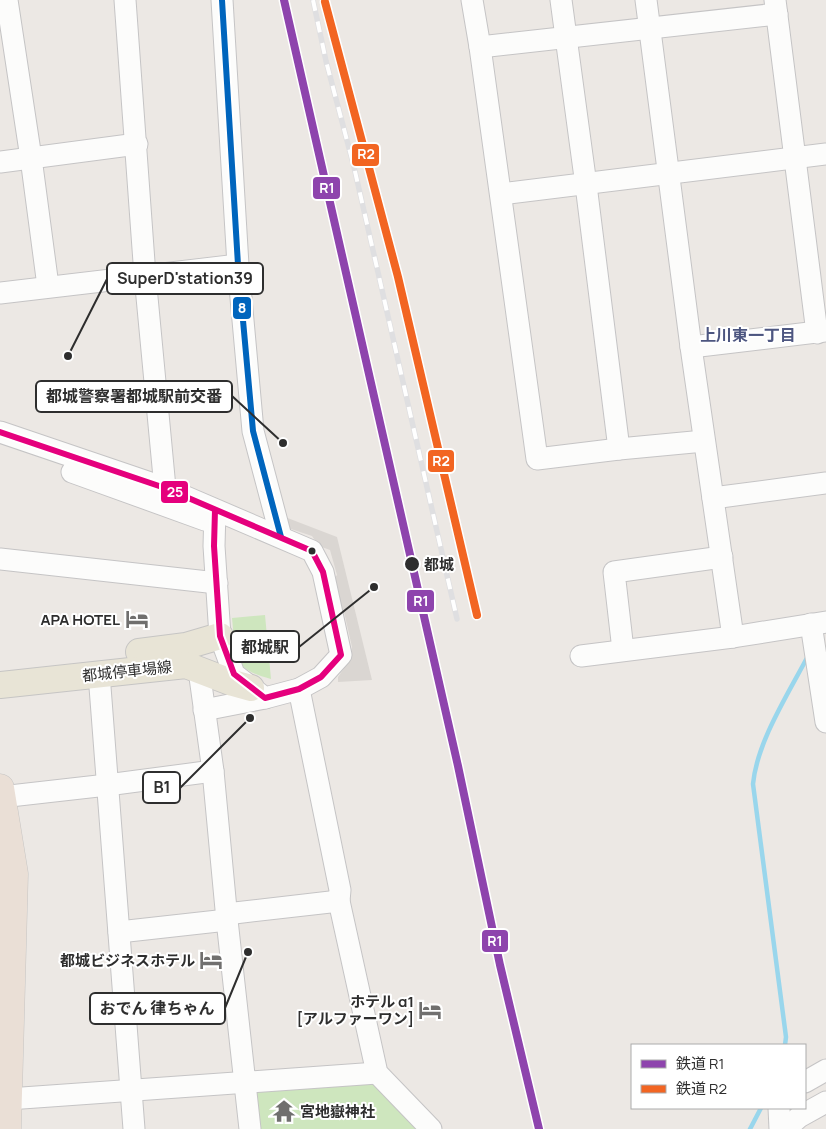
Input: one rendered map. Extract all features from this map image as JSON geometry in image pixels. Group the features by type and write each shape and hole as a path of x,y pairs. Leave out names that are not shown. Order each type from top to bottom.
{"highway":[{"path":"1,792 7,874 7,1129"}],"main road":[{"name":"都城停車場線","path":"0,671 186,646 220,636"},
{"name":"都城停車場線","path":"0,685 186,665 258,693"}],"street":[{"path":"7,0 48,286"},
{"path":"125,0 137,144 145,276 165,488"},
{"path":"222,0 238,265 253,431 281,537"},
{"path":"472,0 501,194 536,459 704,441"},
{"path":"561,0 619,449"},
{"path":"646,0 691,347 733,637"},
{"path":"480,47 649,29 776,7 795,158 822,332 691,347"},
{"path":"0,162 137,144"},
{"path":"501,194 826,154"},
{"path":"0,293 238,265"},
{"path":"0,432 165,488 215,517"},
{"path":"0,446 281,537 312,551 323,572 341,655 321,678 299,689 258,693 204,710"},
{"path":"713,498 826,483"},
{"path":"215,517 214,546 220,636 234,674 258,693"},
{"path":"623,650 614,572 722,557"},
{"path":"0,559 217,583"},
{"path":"581,656 733,637 819,623 826,722"},
{"path":"199,670 213,771 250,1129"},
{"path":"99,674 134,1129"},
{"path":"299,689 340,890 339,901 377,1073 431,1129"},
{"path":"1,792 107,785 213,771"},
{"path":"119,932 339,901"},
{"path":"806,1081 826,1070"},
{"path":"8,1099 377,1073"},
{"path":"786,1129 799,1118 826,1102"},
{"path":"779,1109 780,1129"}],"green space":[{"path":"265,615 271,679 257,675 241,665 237,658 234,642 232,618"},
{"path":"377,1073 431,1129 250,1129 245,1082"}],"shaded area":[{"path":"285,517 337,537 372,680 338,682 338,677 350,660 352,647 344,612 338,607 332,581 337,575 330,550 319,546 312,536 288,528"}],"waterway":[{"path":"785,1044 786,1037 753,784 760,752 767,735 808,656"},
{"path":"750,1129 760,1109"}],"railway":[{"path":"313,0 326,61 354,167 457,619"},
{"path":"324,0 398,277 477,615"}],"rail line":[{"name":"R1","path":"284,0 458,766 500,965 539,1129"},
{"name":"R2","path":"325,2 398,277 477,615"}],"transit line":[{"name":"8","path":"222,0 238,265 253,431 281,537"},
{"name":"25","path":"0,432 165,488 312,551 323,572 341,655 321,677 299,689 265,698 234,674 220,636 214,546 215,510"}],"place":[{"name":"SuperD'station39","path":"68,356"},
{"name":"都城警察署都城駅前交番","path":"283,443"},
{"name":"都城","path":"412,564"},
{"name":"都城駅","path":"374,587"},
{"name":"APA HOTEL","path":"137,619"},
{"name":"B1","path":"250,718"},
{"name":"おでん 律ちゃん","path":"248,952"},
{"name":"都城ビジネスホテル","path":"211,960"},
{"name":"ホテル α1 [アルファーワン]","path":"430,1010"},
{"name":"宮地嶽神社","path":"284,1111"}],"district":[{"name":"上川東一丁目","path":"748,335"}]}
